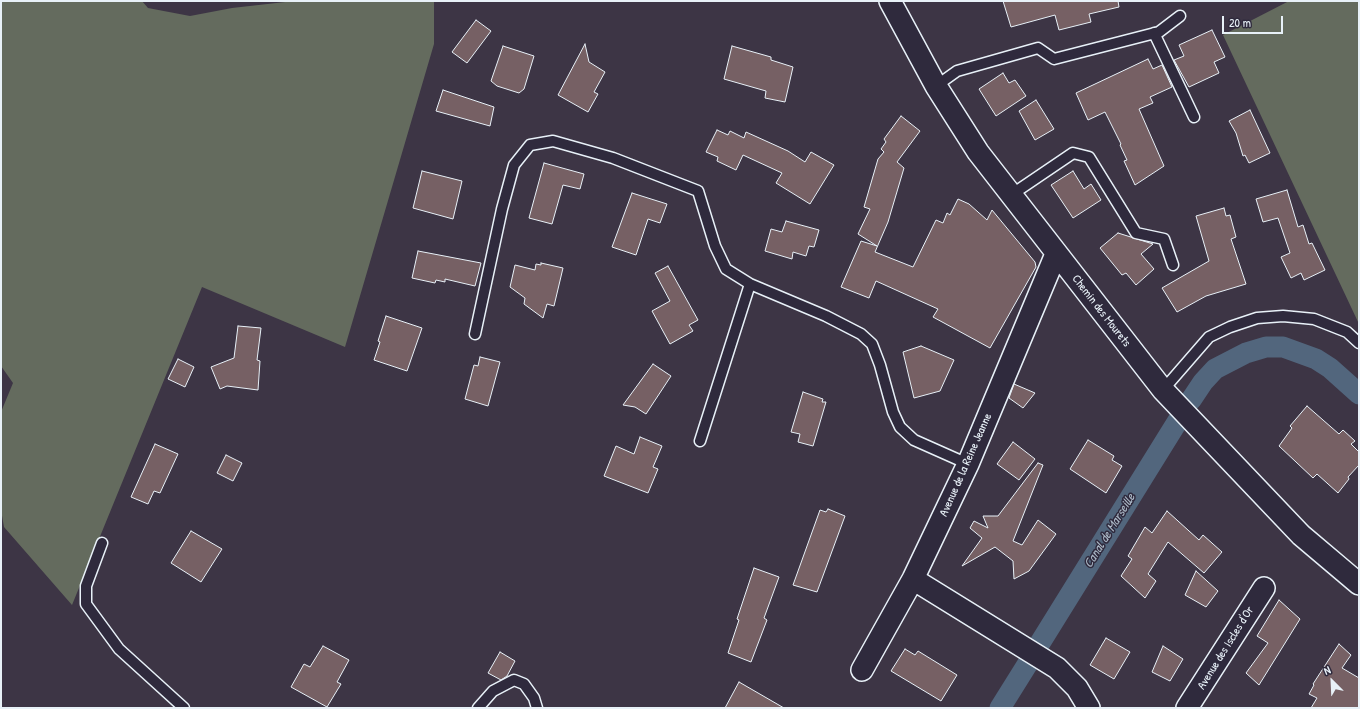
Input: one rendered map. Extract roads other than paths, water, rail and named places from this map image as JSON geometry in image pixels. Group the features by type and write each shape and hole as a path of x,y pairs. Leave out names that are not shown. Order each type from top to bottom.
{"street":[{"name":"Chemin des Mourets","path":"890,1 936,86 978,152 1168,396 1301,536 1359,584"},
{"name":"Avenue de la Reine Jeanne","path":"862,670 913,579 968,464 1056,254"},
{"path":"913,579 1057,668 1077,688 1089,708"},
{"name":"Avenue des Iscles d'Or","path":"1187,708 1264,588"}],"lane":[{"path":"936,86 957,71 1038,48 1054,58 1159,32 1180,16"},
{"path":"1154,33 1194,117"},
{"path":"475,334 502,209 514,165 530,145 553,141 613,158 698,191 714,246 726,269 750,284 826,316 861,334 872,344 878,358 893,412 900,427 914,440 968,464"},
{"path":"1011,195 1072,153 1089,156 1136,232 1164,239 1173,265"},
{"path":"700,441 750,284"},
{"path":"1168,396 1209,337 1230,327 1257,318 1283,316 1314,319 1347,332 1359,343"},
{"path":"102,543 86,586 86,604 119,649 184,708"},
{"path":"478,708 493,691 514,680 524,684 534,698 537,708"}],"waterway":[{"name":"Canal de Marseille","path":"1191,400 1203,382 1215,369 1246,353 1266,347 1283,347 1316,359 1330,368 1359,394"},
{"name":"Canal de Marseille","path":"1040,643 1179,419"},
{"name":"Canal de Marseille","path":"1000,708 1030,660"}]}
